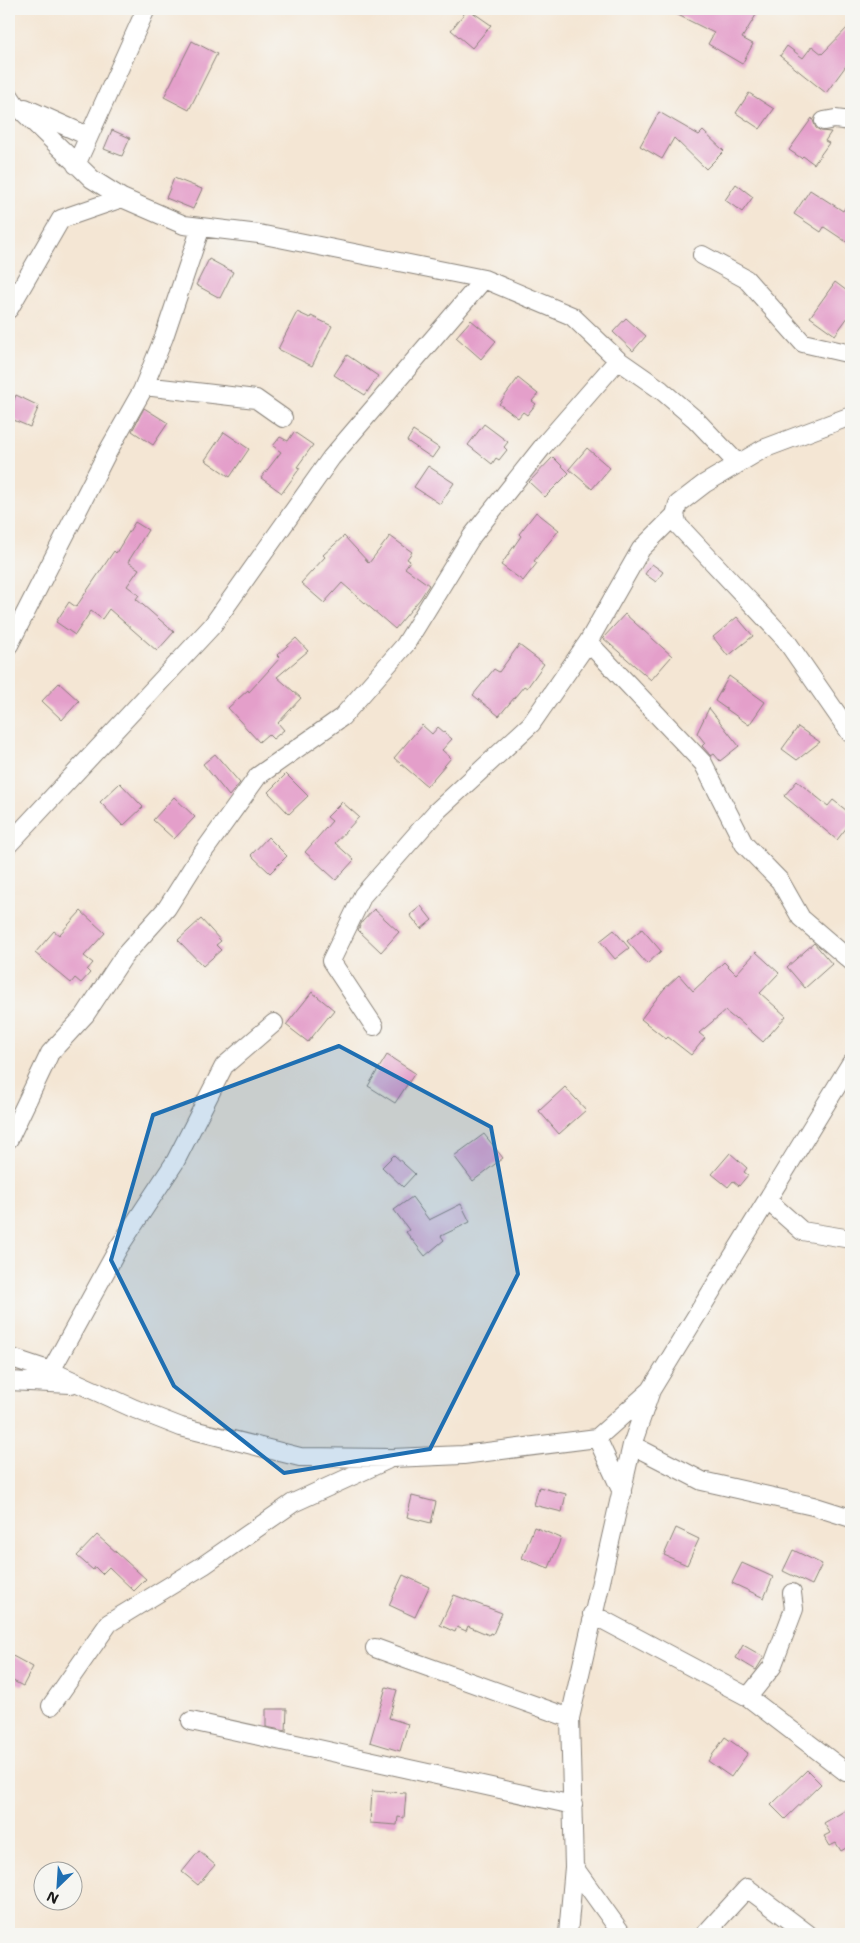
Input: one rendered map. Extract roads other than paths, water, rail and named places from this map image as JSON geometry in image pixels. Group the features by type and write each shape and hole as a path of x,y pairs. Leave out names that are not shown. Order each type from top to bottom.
{"street":[{"path":"76,165 146,9"},
{"path":"12,99 88,136"},
{"path":"12,99 92,179 122,198 184,225 259,234 484,279 572,316 618,360 661,390 696,420 738,464"},
{"path":"824,121 835,119 851,121"},
{"path":"9,309 61,219 122,198"},
{"path":"9,645 107,453 144,386 164,337 201,227"},
{"path":"702,255 746,279 803,343 851,354"},
{"path":"9,844 212,626 330,458 484,279"},
{"path":"9,1139 50,1053 85,1015 124,956 167,908 196,862 258,776 342,717 406,645 472,536 544,445 618,360"},
{"path":"144,386 256,399 283,418"},
{"path":"374,1026 331,961 363,895 437,811 532,724 588,642 641,549 675,515 678,504 704,484 763,449 851,416"},
{"path":"675,515 678,525 786,639 851,734"},
{"path":"588,642 703,764 744,844 780,881 801,918 851,961"},
{"path":"51,1371 119,1246 175,1162 224,1066 274,1024"},
{"path":"568,1934 574,1867 570,1718 592,1614 632,1445 651,1390 851,1064"},
{"path":"767,1200 802,1231 851,1239"},
{"path":"9,1357 51,1371 181,1427 300,1457 392,1458 463,1455 597,1438 651,1390"},
{"path":"9,1381 81,1385"},
{"path":"597,1438 622,1492"},
{"path":"632,1445 702,1481 813,1506 851,1518"},
{"path":"51,1706 109,1623 204,1565 293,1503 392,1458"},
{"path":"748,1697 772,1667 794,1609 792,1593"},
{"path":"592,1614 748,1697 846,1772 851,1769"},
{"path":"374,1648 570,1718"},
{"path":"191,1721 573,1805"},
{"path":"574,1867 622,1934"},
{"path":"705,1934 747,1888 808,1934"}]}
